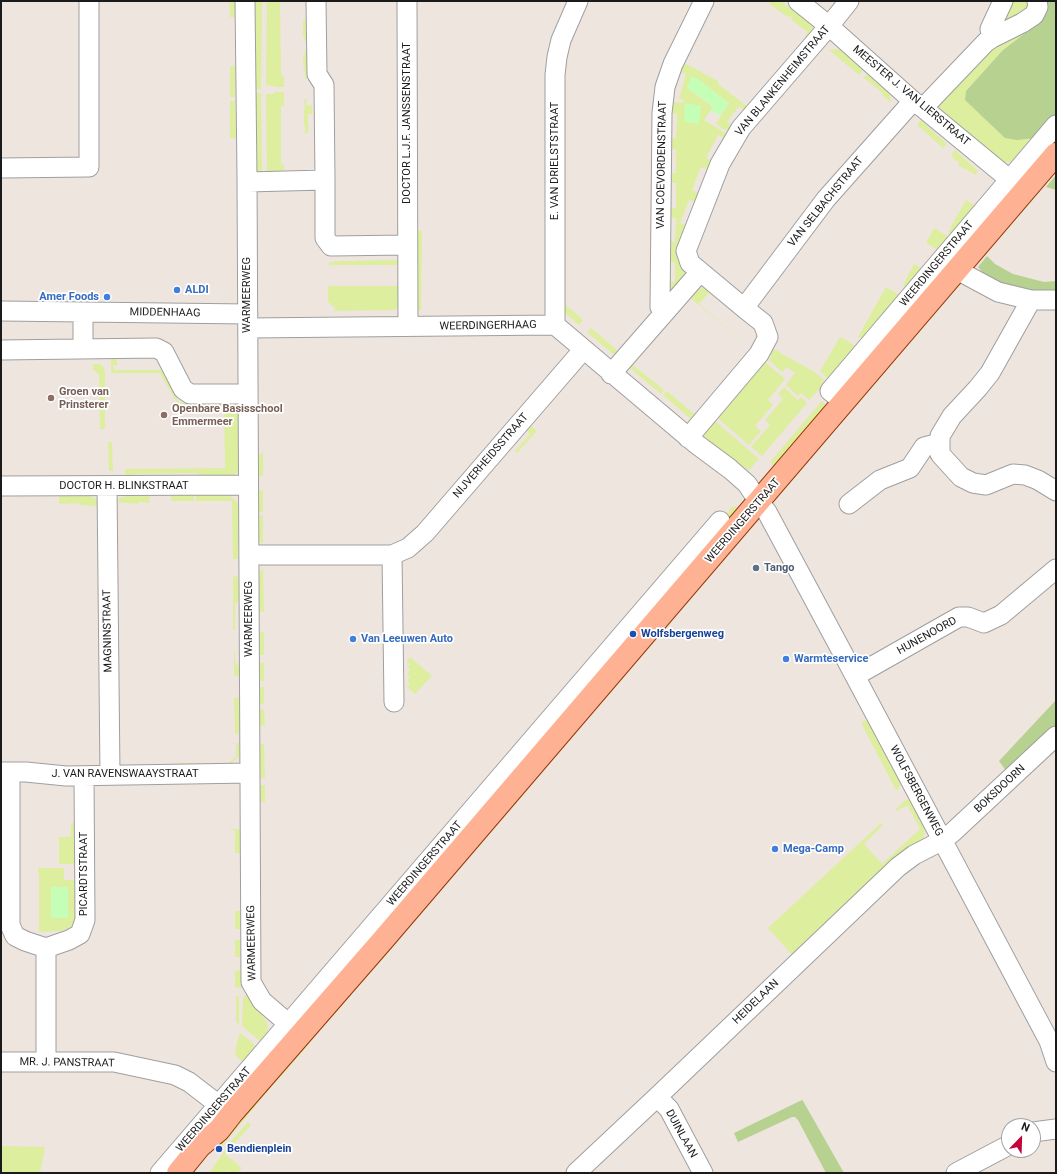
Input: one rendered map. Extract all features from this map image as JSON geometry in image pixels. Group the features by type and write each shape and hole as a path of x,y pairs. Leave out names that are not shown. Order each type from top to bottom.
{"main road":[{"name":"WEERDINGERSTRAAT","path":"192,1173 208,1151 219,1130 295,1029 697,560 759,502 844,402 962,273 1016,185 1056,154"},
{"name":"WEERDINGERSTRAAT","path":"178,1173 200,1146 219,1130"}],"street":[{"path":"1,168 89,167 89,1"},
{"name":"WARMEERWEG","path":"245,1 251,982 262,1001 295,1029"},
{"path":"316,1 317,74 324,85 325,238 331,246 407,245"},
{"name":"DOCTOR L.J.F. JANSSENSTRAAT","path":"408,1 408,326"},
{"name":"E. VAN DRIELSTSTRAAT","path":"554,325 555,76 561,40 578,1"},
{"name":"VAN COEVORDENSTRAAT","path":"666,311 660,306 662,113 665,87 673,64 704,1"},
{"name":"MEESTER J. VAN LIERSTRAAT","path":"798,1 829,26 918,104 1016,185"},
{"name":"VAN BLANKENHEIMSTRAAT","path":"700,272 690,263 686,251 720,164 741,128 849,1"},
{"path":"992,38 990,28 1003,1"},
{"name":"VAN SELBACHSTRAAT","path":"744,308 826,199 918,104 986,42 1034,15 1038,7 1037,1"},
{"name":"WEERDINGERSTRAAT","path":"844,402 830,390 1016,185 1056,125"},
{"path":"247,182 325,180"},
{"path":"554,325 583,350 688,438 759,354 768,337 763,323 700,272 612,374"},
{"path":"962,273 998,292 1031,300 1056,300"},
{"path":"1031,300 990,373 952,416 940,436 940,454 961,477 973,483 986,485 1013,474 1025,475 1038,480 1056,491"},
{"name":"MIDDENHAAG","path":"1,311 83,312 248,321"},
{"path":"83,312 83,349"},
{"name":"WEERDINGERHAAG","path":"248,321 408,326 554,325"},
{"path":"1,350 156,348 164,352 183,389 190,394 248,394"},
{"name":"NIJVERHEIDSSTRAAT","path":"249,555 392,555 408,548 425,533 583,350"},
{"name":"WOLFSBERGENWEG","path":"688,438 730,469 747,484 767,512 1049,1041 1056,1062"},
{"path":"849,504 880,480 910,468 924,447 940,443"},
{"name":"DOCTOR H. BLINKSTRAAT","path":"1,486 248,485"},
{"name":"MAGNINSTRAAT","path":"107,486 110,775"},
{"name":"WEERDINGERSTRAAT","path":"697,560 720,521"},
{"path":"392,555 394,702"},
{"name":"HUNENOORD","path":"855,676 959,617 968,617 984,623 1001,615 1056,568"},
{"name":"BOKSDOORN","path":"943,840 1056,736"},
{"path":"5,772 10,925 15,936 46,948 46,1062"},
{"name":"J. VAN RAVENSWAAYSTRAAT","path":"5,772 26,772 66,776 250,773"},
{"name":"PICARDTSTRAAT","path":"46,948 69,940 80,934 85,920 84,776"},
{"name":"HEIDELAAN","path":"576,1173 898,867 914,855 943,840"},
{"name":"WEERDINGERSTRAAT","path":"160,1173 218,1105 295,1029"},
{"name":"MR. J. PANSTRAAT","path":"1,1062 114,1062 176,1075 189,1082 218,1105"},
{"name":"DUINLAAN","path":"657,1097 669,1109 703,1173"},
{"path":"1041,1131 1056,1129"},
{"path":"956,1173 1001,1149"}],"green space":[{"path":"229,1 235,1 235,17 230,17"},
{"path":"254,1 262,1 261,89 255,89"},
{"path":"267,1 280,1 281,75 284,76 284,87 266,85"},
{"path":"771,1 781,1 797,13 800,12 810,21 813,28 810,36 805,36 808,32 791,20 792,18 790,16 788,17 769,4"},
{"path":"1007,1 1035,1 1035,4 997,32"},
{"path":"1041,1 1056,1 1056,114 1036,138 1017,140 1005,138 965,100 966,91 1003,50 1037,24"},
{"path":"303,20 307,20 307,42 305,42 303,37"},
{"path":"1038,23 1003,50 966,91 1036,138 1015,161 1003,162 939,109 940,108 935,103 988,44"},
{"path":"837,49 843,51 864,69 859,75 829,50"},
{"path":"305,50 307,50 307,79 305,79 304,72 303,55 305,55"},
{"path":"684,63 718,81 718,84 747,106 744,110 739,106 727,122 735,128 731,134 716,124 729,103 695,78 687,88 713,107 704,120 730,136 727,140 718,135 706,158 716,163 712,171 701,167 692,190 703,194 699,203 689,200 680,223 690,226 686,275 670,293 667,292 664,282 675,282 675,262 664,262 664,242 675,242 676,218 665,217 665,208 676,208 676,183 665,183 665,173 676,173 676,149 666,148 666,139 676,138 677,114 666,113 667,101 683,103 684,100 679,99 686,74 680,72"},
{"path":"230,66 235,66 235,97 230,97"},
{"path":"868,73 887,89 890,95 891,103 882,95 883,94 880,91 864,78"},
{"path":"691,76 698,79 729,103 720,116 711,110 713,106 687,88"},
{"path":"274,92 284,92 284,106 281,106 281,164 284,165 284,171 267,171 266,94 274,94"},
{"path":"255,93 261,93 262,174 254,168"},
{"path":"304,99 307,100 306,105 312,105 312,114 308,114 308,133 305,133 304,126"},
{"path":"230,101 235,101 236,138 230,138"},
{"path":"685,103 701,106 699,124 684,122"},
{"path":"921,120 947,144 943,148 917,125"},
{"path":"955,150 978,171 976,175 958,165 959,162 951,155"},
{"path":"1056,175 1056,190 1046,187"},
{"path":"966,200 976,206 952,234 948,232"},
{"path":"934,228 949,237 938,250 926,243"},
{"path":"415,231 422,231 421,311 417,308"},
{"path":"987,256 995,264 1013,274 1044,282 1056,281 1056,295 1015,291 986,276 978,267"},
{"path":"400,260 399,265 329,265 329,262 335,261"},
{"path":"914,264 922,269 906,287 903,285"},
{"path":"328,286 399,286 399,304 395,310 334,311 335,308 328,302"},
{"path":"886,287 900,295 862,339 858,337"},
{"path":"708,288 711,290 699,304 744,342 688,296 694,289"},
{"path":"565,304 583,320 579,325 565,313"},
{"path":"591,328 616,349 618,353 614,355 587,332"},
{"path":"840,337 856,346 828,379 820,371"},
{"path":"772,348 816,373 826,382 809,400 801,393 798,396 786,385 795,373 787,367 782,372 769,360 771,357 770,351"},
{"path":"111,358 117,358 117,365 113,365 114,370 162,370 179,403 236,402 238,404 238,471 232,477 201,477 197,473 134,474 130,477 125,477 125,469 225,468 224,407 178,405 160,373 111,373"},
{"path":"765,362 785,379 768,400 773,405 755,426 761,431 749,445 714,415 720,416"},
{"path":"93,364 100,364 105,370 105,429 100,429 99,374 93,370"},
{"path":"630,365 633,365 664,390 661,394 630,368"},
{"path":"784,387 798,400 801,397 807,403 762,456 751,447 770,425 765,420 783,399 778,394"},
{"path":"667,391 700,419 694,422 663,395"},
{"path":"821,402 827,406 775,467 770,462"},
{"path":"714,420 759,459 749,470 706,442 702,435"},
{"path":"528,423 537,431 517,453 515,451 530,434 524,428"},
{"path":"108,442 112,442 113,471 109,471"},
{"path":"263,452 263,476 257,476 257,457"},
{"path":"263,490 263,512 258,512 257,491"},
{"path":"150,494 149,503 138,502 138,504 117,502 120,498 129,495"},
{"path":"171,494 194,494 194,501 171,501"},
{"path":"196,494 228,494 238,503 238,559 233,559 232,501 196,501"},
{"path":"59,495 89,495 97,500 99,506 79,505 78,503 62,504 59,503"},
{"path":"735,506 739,510 700,551 729,516 727,513 732,507"},
{"path":"263,515 263,543 257,542 258,516"},
{"path":"263,568 264,612 258,611 258,574"},
{"path":"238,576 239,600 235,604 235,630 233,630 233,577"},
{"path":"258,632 264,632 264,655 258,655"},
{"path":"235,651 235,662 239,666 239,676 234,676"},
{"path":"410,657 432,676 415,694 407,687 410,683 407,680 410,677 407,674 410,670 407,667 410,664 407,661"},
{"path":"258,662 264,663 264,681 258,681"},
{"path":"258,687 264,687 264,704 258,704"},
{"path":"234,698 239,698 239,732 237,734 235,734"},
{"path":"1056,700 1056,726 1006,771 999,761"},
{"path":"258,709 264,709 265,726 259,726"},
{"path":"869,718 902,781 898,790 896,790 861,723"},
{"path":"236,743 239,743 239,756 228,767 177,767 177,764 174,765 174,763 229,763 236,756"},
{"path":"259,744 264,744 265,778 259,778"},
{"path":"259,785 265,785 265,802 259,802"},
{"path":"905,800 911,801 925,828 924,839 794,957 768,928 881,823 883,825 864,844 882,864 920,829 907,805 897,811 895,810"},
{"path":"71,823 76,823 76,864 59,864 59,837 71,837"},
{"path":"230,829 240,830 240,853 235,853 235,830"},
{"path":"38,868 64,868 64,880 75,880 75,922 70,927 61,931 39,932"},
{"path":"51,887 68,887 68,918 51,918"},
{"path":"235,911 240,911 240,929 235,929"},
{"path":"235,940 240,940 240,957 235,957"},
{"path":"390,946 393,946 332,1017 328,1015"},
{"path":"241,970 241,988 235,987 235,971"},
{"path":"250,994 266,1014 263,1016 268,1025 267,1032 260,1041 242,1026 243,998"},
{"path":"236,996 239,996 239,1024 236,1022"},
{"path":"240,1033 256,1046 243,1062 235,1055"},
{"path":"306,1043 309,1044 261,1099 257,1096"},
{"path":"255,1098 259,1102 220,1150 219,1149 225,1132"},
{"path":"802,1100 844,1173 826,1173 795,1117 792,1117 738,1142 734,1133"},
{"path":"248,1122 251,1125 225,1154 242,1168 237,1173 230,1173 227,1170 224,1173 209,1173 232,1140"},
{"path":"1,1146 45,1147 40,1173 1,1173"}],"place":[{"name":"ALDI","path":"177,290"},
{"name":"Amer Foods","path":"107,297"},
{"name":"Groen van Prinsterer","path":"51,398"},
{"name":"Openbare Basisschool Emmermeer","path":"164,415"},
{"name":"Tango","path":"756,568"},
{"name":"Wolfsbergenweg","path":"633,634"},
{"name":"Van Leeuwen Auto","path":"353,639"},
{"name":"Warmteservice","path":"786,659"},
{"name":"Mega-Camp","path":"775,849"},
{"name":"Bendienplein","path":"219,1149"}]}
